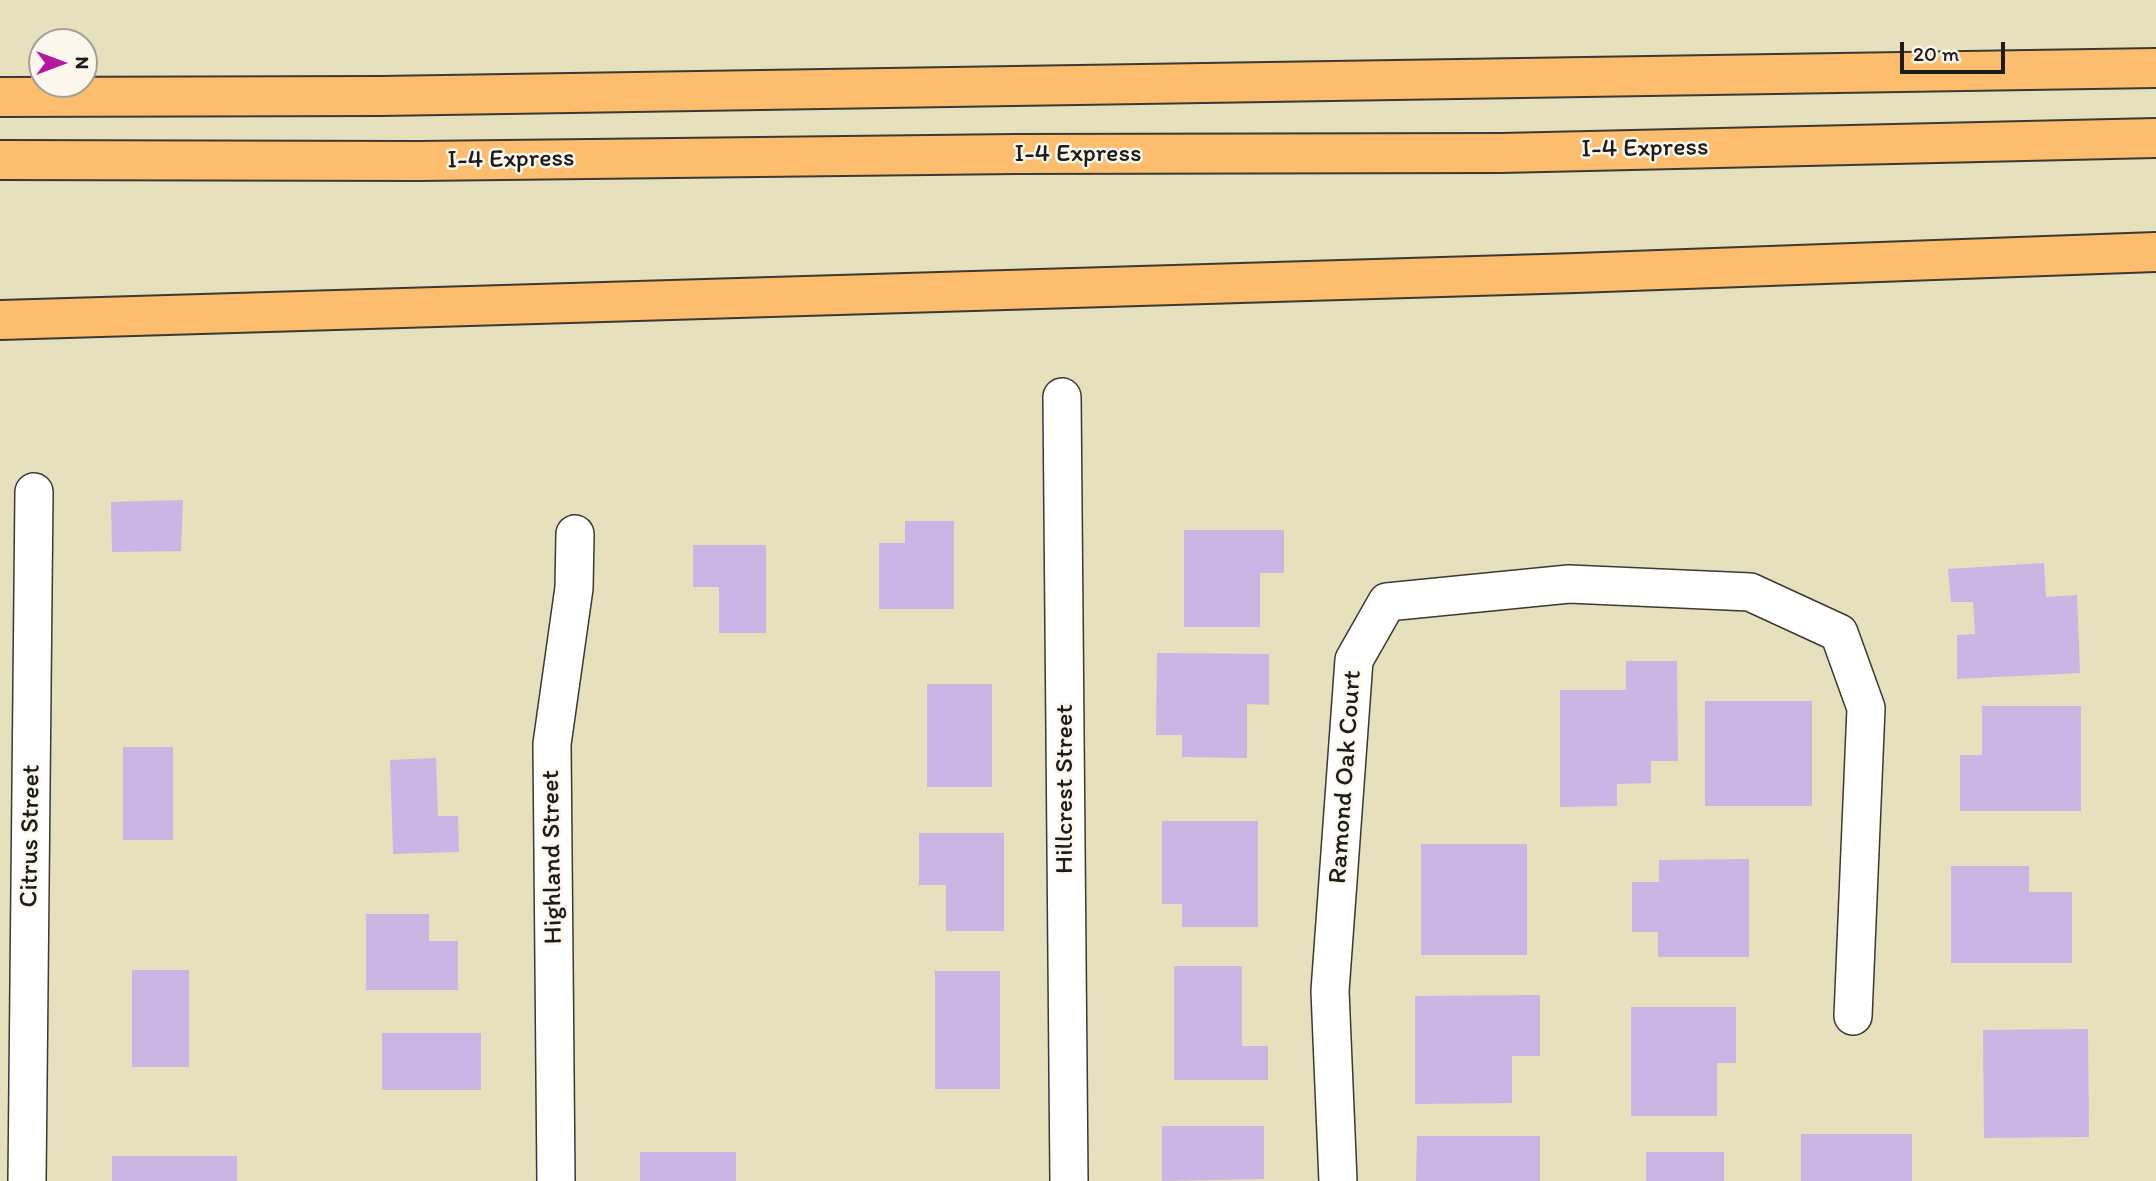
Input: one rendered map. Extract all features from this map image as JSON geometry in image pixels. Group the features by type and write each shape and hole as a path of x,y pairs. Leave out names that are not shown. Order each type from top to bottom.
{"highway":[{"path":"0,97 408,96 2156,68"},
{"name":"I-4 Express","path":"0,160 419,161 1015,154 1487,153 2156,138"},
{"path":"0,320 1576,274 2156,252"}],"street":[{"name":"Hillcrest Street","path":"1062,397 1069,1181"},
{"name":"Citrus Street","path":"27,1181 34,492"},
{"name":"Highland Street","path":"556,1181 552,744 574,588 575,534"},
{"name":"Ramond Oak Court","path":"1338,1181 1330,990 1354,660 1387,602 1569,584 1750,593 1839,633 1866,708 1853,1016"}],"building":[{"path":"183,500 181,551 112,552 111,502"},
{"path":"905,521 954,521 954,609 879,609 879,543 905,543"},
{"path":"1184,530 1284,530 1284,573 1260,573 1260,627 1184,627"},
{"path":"693,545 766,545 766,633 719,633 719,587 693,587"},
{"path":"2044,563 2046,597 2077,595 2080,673 1957,679 1957,635 1975,634 1973,602 1951,602 1948,569"},
{"path":"1157,653 1269,654 1269,705 1247,704 1247,758 1182,757 1182,735 1156,735"},
{"path":"1626,661 1677,661 1678,761 1651,761 1651,783 1617,784 1617,806 1560,807 1560,690 1626,690"},
{"path":"927,684 992,684 992,787 927,787"},
{"path":"1705,701 1812,701 1812,806 1705,806"},
{"path":"1982,706 2081,706 2081,811 1960,811 1960,755 1982,755"},
{"path":"123,747 173,747 173,840 123,840"},
{"path":"436,758 438,816 458,816 459,852 393,854 390,760"},
{"path":"1162,821 1258,821 1258,927 1182,927 1182,904 1162,904"},
{"path":"919,833 1004,833 1004,931 946,931 946,885 919,885"},
{"path":"1421,844 1527,844 1527,955 1421,955"},
{"path":"1749,859 1749,957 1658,957 1658,932 1632,932 1632,882 1659,882 1659,860"},
{"path":"1951,866 2029,866 2029,892 2072,892 2072,963 1951,963"},
{"path":"366,914 429,914 429,941 458,941 458,990 366,990"},
{"path":"1174,966 1242,966 1242,1046 1268,1046 1268,1080 1174,1080"},
{"path":"132,970 189,970 189,1067 132,1067"},
{"path":"935,971 1000,971 1000,1089 935,1089"},
{"path":"1540,995 1540,1056 1512,1056 1512,1103 1415,1104 1415,996"},
{"path":"1631,1007 1736,1007 1736,1063 1717,1063 1717,1116 1631,1116"},
{"path":"2088,1029 2089,1137 1984,1138 1983,1030"},
{"path":"382,1033 481,1033 481,1090 382,1090"},
{"path":"1162,1126 1264,1126 1264,1179 1162,1181"},
{"path":"1801,1134 1912,1134 1912,1181 1801,1181"},
{"path":"1417,1136 1540,1136 1540,1181 1416,1181"},
{"path":"640,1152 736,1152 736,1181 640,1181"},
{"path":"1646,1152 1724,1152 1724,1181 1646,1181"},
{"path":"112,1156 237,1156 237,1181 112,1181"}]}
